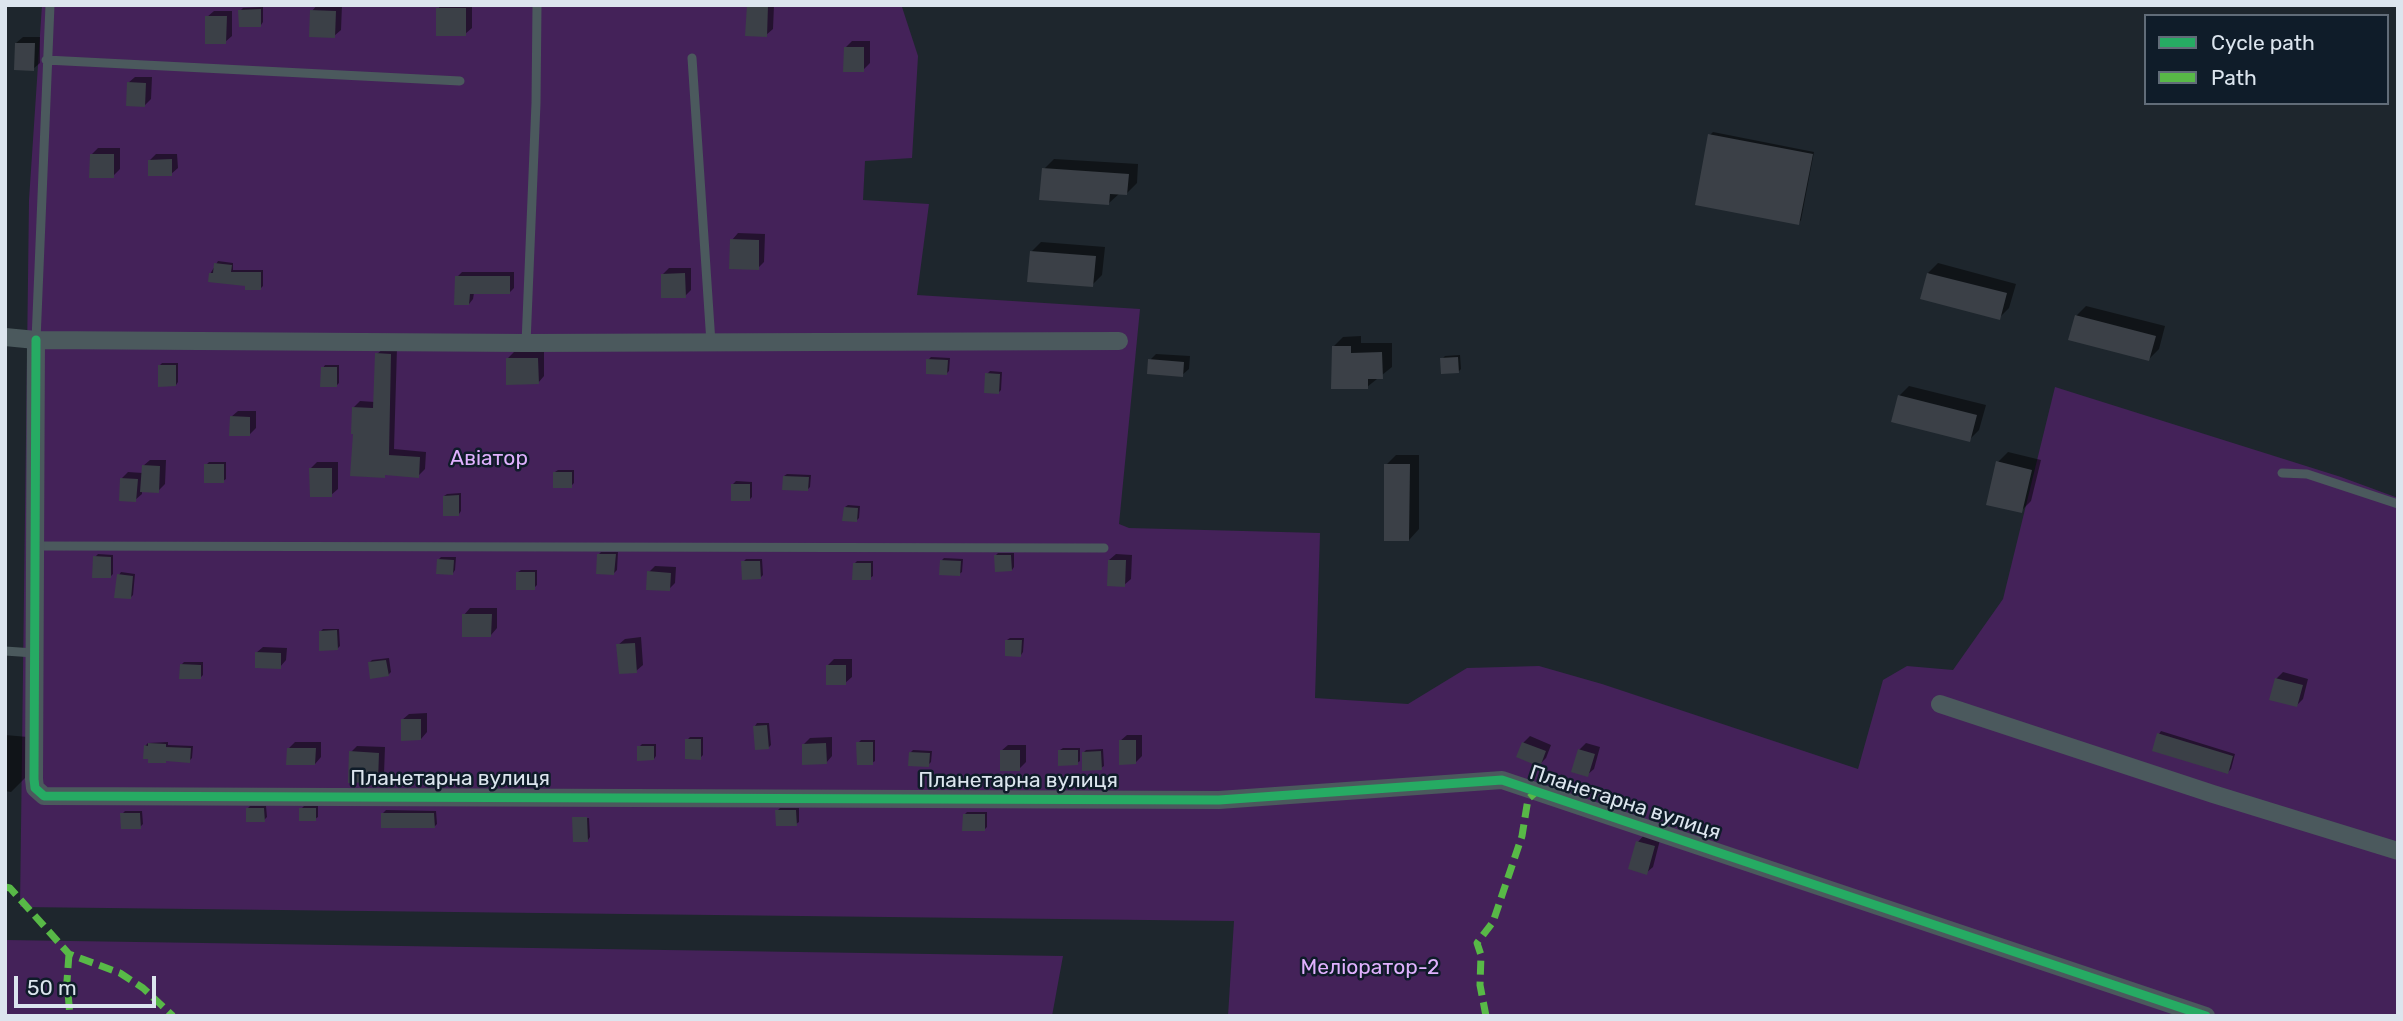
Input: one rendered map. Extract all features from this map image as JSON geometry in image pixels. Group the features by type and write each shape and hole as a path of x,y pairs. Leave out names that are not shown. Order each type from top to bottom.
{"street":[{"path":"5,337 36,340 526,343 1119,341"},
{"name":"Планетарна вулиця","path":"36,340 34,779 36,788 44,796 1220,800 1502,780 2206,1016"},
{"path":"1940,704 2213,794 2398,851"}],"lane":[{"path":"36,340 50,5"},
{"path":"526,343 536,103 537,5"},
{"path":"692,58 711,343"},
{"path":"46,60 460,82"},
{"path":"2282,472 2307,474 2398,504"},
{"path":"35,545 1104,548"},
{"path":"5,651 34,653"}],"green space":[{"name":"Авіатор","path":"42,5 902,7 918,56 912,158 865,161 863,200 929,204 917,295 1140,309 1119,524 1129,528 1320,533 1315,698 1408,704 1467,668 1539,666 1602,684 1858,769 1883,680 1907,666 1953,670 2003,599 2055,387 2341,477 2398,498 2398,1016 1228,1016 1234,921 20,907 29,200"},
{"path":"5,940 1063,956 1052,1016 5,1016"}],"building":[{"path":"747,5 768,5 767,37 745,36"},
{"path":"436,8 466,8 466,36 436,36"},
{"path":"261,9 261,27 239,27 238,10"},
{"path":"310,10 336,11 335,38 309,37"},
{"path":"205,16 227,16 226,44 205,44"},
{"path":"15,43 35,43 34,71 14,70"},
{"path":"844,47 864,47 864,72 843,72"},
{"path":"127,82 146,83 145,107 126,106"},
{"path":"1708,134 1813,154 1799,225 1695,205"},
{"path":"90,154 114,154 114,178 89,178"},
{"path":"172,159 172,176 148,176 148,160"},
{"path":"1042,168 1129,174 1127,195 1110,194 1109,205 1039,200"},
{"path":"730,239 759,240 759,270 729,269"},
{"path":"1030,251 1096,256 1093,287 1027,282"},
{"path":"214,263 232,265 231,272 261,272 261,290 245,290 245,286 208,282"},
{"path":"685,273 686,298 661,298 661,274"},
{"path":"1927,273 2007,293 2000,320 1920,299"},
{"path":"455,276 510,276 510,294 470,294 469,305 454,305"},
{"path":"2075,315 2156,336 2149,361 2068,340"},
{"path":"1332,346 1351,346 1351,353 1382,352 1383,379 1368,379 1368,389 1331,389"},
{"path":"375,353 391,354 389,455 420,457 419,478 350,476 352,407 373,408"},
{"path":"1458,357 1459,373 1441,374 1440,358"},
{"path":"506,358 538,358 539,384 506,385"},
{"path":"926,359 948,360 947,375 926,374"},
{"path":"1148,359 1184,362 1183,377 1147,374"},
{"path":"158,365 176,365 176,386 158,387"},
{"path":"321,367 337,367 337,387 320,387"},
{"path":"985,373 1000,374 999,394 984,393"},
{"path":"1898,395 1977,415 1970,442 1891,422"},
{"path":"230,416 250,417 250,436 229,436"},
{"path":"1996,461 2032,470 2022,513 1986,505"},
{"path":"204,464 224,464 224,483 204,483"},
{"path":"1384,464 1410,464 1409,541 1384,541"},
{"path":"142,465 160,466 159,493 140,492"},
{"path":"309,468 332,468 332,497 310,497"},
{"path":"553,472 572,472 572,488 553,488"},
{"path":"783,476 809,477 808,491 782,490"},
{"path":"120,478 138,479 136,502 119,501"},
{"path":"731,484 750,484 750,501 731,501"},
{"path":"459,495 459,516 443,516 443,496"},
{"path":"844,507 858,508 857,522 842,521"},
{"path":"597,554 616,554 614,575 596,574"},
{"path":"994,555 1011,555 1012,571 995,572"},
{"path":"93,556 111,557 111,578 92,578"},
{"path":"437,559 454,560 453,575 436,574"},
{"path":"940,560 961,561 960,576 939,575"},
{"path":"1108,560 1126,560 1125,587 1107,586"},
{"path":"741,561 760,561 761,579 742,580"},
{"path":"853,563 871,563 871,580 852,580"},
{"path":"647,571 671,573 670,591 646,590"},
{"path":"516,572 535,572 535,590 516,590"},
{"path":"117,574 133,576 131,599 114,598"},
{"path":"462,614 492,614 491,637 462,637"},
{"path":"337,630 338,650 319,651 319,631"},
{"path":"1005,640 1022,640 1021,657 1005,656"},
{"path":"635,643 637,673 619,674 616,644"},
{"path":"255,652 281,653 281,669 255,668"},
{"path":"386,660 389,676 370,679 368,662"},
{"path":"180,664 201,665 201,679 179,679"},
{"path":"826,665 846,665 846,685 826,685"},
{"path":"2275,678 2303,685 2297,707 2269,700"},
{"path":"401,719 421,719 421,740 401,741"},
{"path":"767,725 769,749 755,750 753,726"},
{"path":"2157,733 2233,756 2228,774 2152,751"},
{"path":"685,739 701,739 701,760 685,759"},
{"path":"1119,740 1136,740 1136,764 1119,765"},
{"path":"856,742 873,742 873,765 857,765"},
{"path":"1522,742 1546,751 1540,767 1516,757"},
{"path":"148,743 191,748 190,763 148,763 148,759 143,759 144,745 148,746"},
{"path":"826,743 827,764 802,765 802,744"},
{"path":"637,746 654,746 654,760 637,761"},
{"path":"287,748 316,748 315,765 286,765"},
{"path":"1578,749 1595,754 1588,777 1571,772"},
{"path":"1000,750 1020,750 1020,771 1000,771"},
{"path":"1058,750 1078,750 1078,765 1058,766"},
{"path":"349,751 379,753 378,782 348,783"},
{"path":"1101,751 1102,770 1082,771 1082,752"},
{"path":"909,752 930,753 929,767 908,766"},
{"path":"246,808 264,808 265,822 246,822"},
{"path":"299,808 316,808 316,821 299,821"},
{"path":"775,810 796,810 797,826 776,826"},
{"path":"120,813 140,813 141,829 121,829"},
{"path":"381,813 434,813 435,828 381,828"},
{"path":"963,814 985,814 985,831 962,831"},
{"path":"572,817 587,817 588,842 573,842"},
{"path":"1636,841 1655,846 1647,875 1628,869"}],"marked path":[{"path":"1486,1016 1480,985 1481,955 1477,943 1493,922 1522,836 1528,799 1536,792"},
{"path":"5,887 10,888 69,954 120,973 143,988 173,1016"},
{"path":"69,954 67,981 70,1016"}],"cycle path":[{"path":"36,340 34,779 35,788 44,796 1219,800 1502,780 2206,1016"}],"park label":[{"name":"Меліоратор-2","path":"1370,968"}]}
